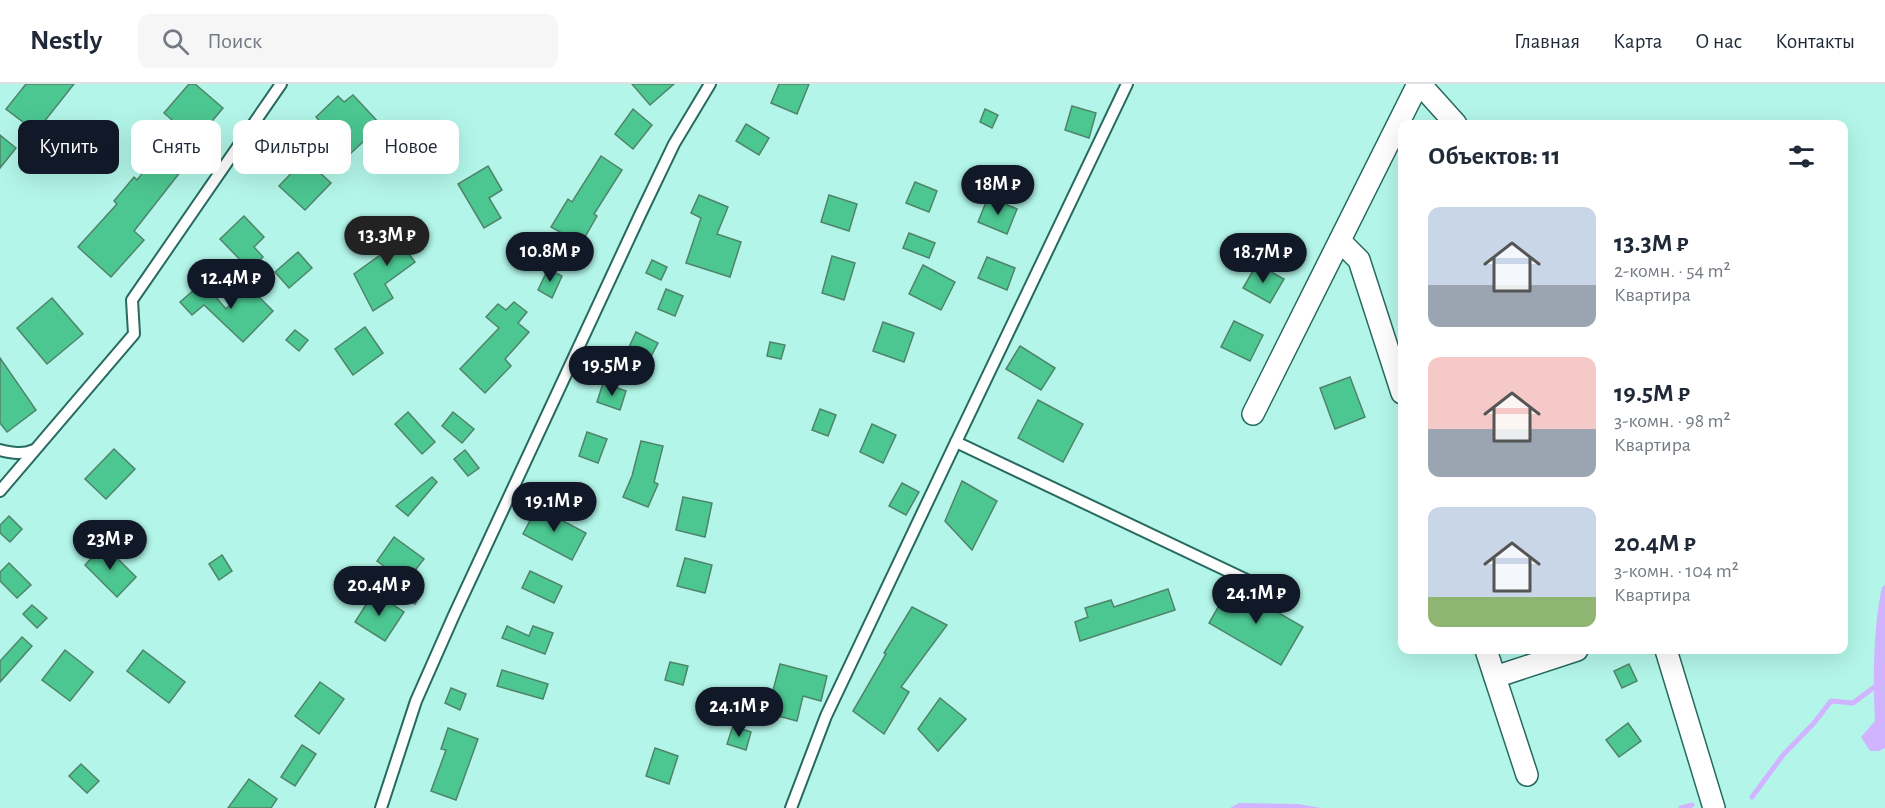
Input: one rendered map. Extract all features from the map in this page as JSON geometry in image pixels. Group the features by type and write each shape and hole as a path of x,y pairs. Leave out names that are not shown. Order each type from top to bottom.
{"street":[{"path":"1401,120 1419,84 1452,120"},
{"path":"1253,414 1398,126"},
{"path":"1340,241 1359,260 1398,381"},
{"path":"1487,654 1527,775"},
{"path":"1495,677 1564,654"},
{"path":"1667,654 1714,808"}],"lane":[{"path":"0,491 134,334 132,300 281,84"},
{"path":"381,808 416,701 459,604 649,195 674,144 710,84"},
{"path":"790,808 826,716 1127,84"},
{"path":"956,442 1251,582"},
{"path":"0,450 26,454 37,449"}],"shaded area":[{"path":"1885,585 1885,748 1870,751 1861,737 1875,721 1875,636 1882,587"},
{"path":"1239,803 1298,804 1321,808 1230,808"}],"building":[{"path":"26,84 74,84 46,120 20,120 6,109"},
{"path":"189,84 195,84 223,108 213,120 172,120 164,113"},
{"path":"632,84 674,84 650,105"},
{"path":"779,84 809,84 797,114 771,103"},
{"path":"353,95 376,120 363,120 363,142 351,153 351,120 319,120 316,117 338,96 344,102"},
{"path":"1072,106 1096,113 1089,138 1065,130"},
{"path":"633,109 652,125 633,149 615,134"},
{"path":"985,109 998,115 992,128 980,122"},
{"path":"746,124 769,138 759,155 736,141"},
{"path":"0,135 16,148 0,168"},
{"path":"601,156 622,170 594,214 597,216 581,244 551,227 568,199 572,202"},
{"path":"488,166 502,190 489,198 501,218 484,228 458,184"},
{"path":"142,174 179,174 134,231 144,240 111,277 78,247 117,204 114,201 134,177 137,180"},
{"path":"291,174 321,174 331,183 305,210 279,186"},
{"path":"915,182 937,191 929,212 906,203"},
{"path":"699,195 728,207 717,234 741,242 730,277 686,263 701,218 691,213"},
{"path":"829,195 857,204 849,231 821,222"},
{"path":"988,197 1017,209 1007,234 978,222"},
{"path":"244,216 264,237 254,247 263,257 250,270 220,239"},
{"path":"411,224 422,238 406,250 415,262 385,284 393,298 373,311 354,274 383,253 379,248"},
{"path":"909,233 935,243 929,258 903,248"},
{"path":"298,252 312,268 289,288 275,272"},
{"path":"832,256 855,263 844,300 822,293"},
{"path":"987,257 1015,268 1007,290 978,278"},
{"path":"652,260 667,267 661,280 646,273"},
{"path":"1257,264 1284,279 1270,303 1243,288"},
{"path":"923,265 955,282 941,310 909,294"},
{"path":"548,269 562,276 552,298 538,290"},
{"path":"203,282 226,309 248,286 273,311 243,342 204,305 192,315 180,302"},
{"path":"666,289 683,296 675,316 658,309"},
{"path":"52,298 83,334 47,364 17,328"},
{"path":"514,302 527,312 518,323 529,332 505,359 511,366 485,393 460,369 499,328 486,317 498,304 506,310"},
{"path":"1234,321 1263,335 1250,361 1221,347"},
{"path":"883,322 914,333 904,362 873,351"},
{"path":"365,327 383,353 353,375 335,349"},
{"path":"295,330 308,340 299,351 286,340"},
{"path":"636,332 658,343 645,368 624,358"},
{"path":"770,342 785,345 781,359 767,356"},
{"path":"1020,346 1055,368 1041,390 1006,369"},
{"path":"0,358 36,410 7,432 0,423"},
{"path":"1350,377 1365,417 1335,429 1320,388"},
{"path":"603,383 626,391 620,410 597,402"},
{"path":"1038,400 1083,424 1063,462 1018,438"},
{"path":"820,409 836,415 828,436 812,430"},
{"path":"408,412 435,442 422,454 395,424"},
{"path":"453,412 474,429 462,443 442,426"},
{"path":"872,424 896,435 883,463 860,452"},
{"path":"587,432 607,439 598,463 579,456"},
{"path":"641,441 663,446 654,482 658,484 648,507 623,497 632,476"},
{"path":"114,449 135,469 106,499 85,479"},
{"path":"465,450 479,468 468,476 454,459"},
{"path":"432,477 437,482 408,516 396,506"},
{"path":"962,481 997,501 972,550 945,521"},
{"path":"902,483 919,492 906,515 889,506"},
{"path":"683,497 712,503 705,537 676,530"},
{"path":"537,507 586,533 572,560 523,534"},
{"path":"9,516 22,529 10,542 0,533 0,525"},
{"path":"394,537 424,559 406,582 377,561"},
{"path":"104,545 136,577 117,597 85,565"},
{"path":"222,555 232,571 219,580 209,564"},
{"path":"685,558 712,565 705,593 677,586"},
{"path":"9,563 31,585 17,598 0,581 0,572"},
{"path":"530,571 562,586 554,603 522,588"},
{"path":"411,584 423,592 415,604 403,597"},
{"path":"1231,585 1303,627 1281,665 1209,623"},
{"path":"1168,589 1175,610 1080,641 1075,622 1088,617 1085,608 1111,600 1114,607"},
{"path":"374,592 404,612 385,641 355,622"},
{"path":"32,605 47,618 37,628 23,614"},
{"path":"912,607 947,625 901,687 909,692 884,734 853,711"},
{"path":"507,626 529,636 533,626 553,633 545,654 502,638"},
{"path":"22,637 32,646 0,682 0,661"},
{"path":"65,650 93,672 70,701 42,680"},
{"path":"143,650 185,682 169,703 127,671"},
{"path":"670,662 688,666 683,685 665,680"},
{"path":"780,664 827,676 821,701 803,696 797,721 767,713"},
{"path":"1629,664 1637,681 1622,688 1614,671"},
{"path":"502,670 548,684 543,699 497,686"},
{"path":"320,682 344,699 319,734 295,716"},
{"path":"451,688 466,694 460,710 445,703"},
{"path":"940,698 966,719 938,751 918,729"},
{"path":"1628,723 1641,741 1619,757 1606,740"},
{"path":"733,726 751,732 746,750 727,744"},
{"path":"448,728 478,739 456,800 431,791 446,750 441,749"},
{"path":"302,745 316,754 295,786 281,777"},
{"path":"655,748 678,756 669,784 646,776"},
{"path":"81,764 99,781 87,793 69,776"},
{"path":"249,779 277,799 271,808 228,808"}],"waterway":[{"path":"1752,797 1783,755 1814,723 1831,701 1853,703 1885,679"},
{"path":"1681,808 1692,805"}]}
